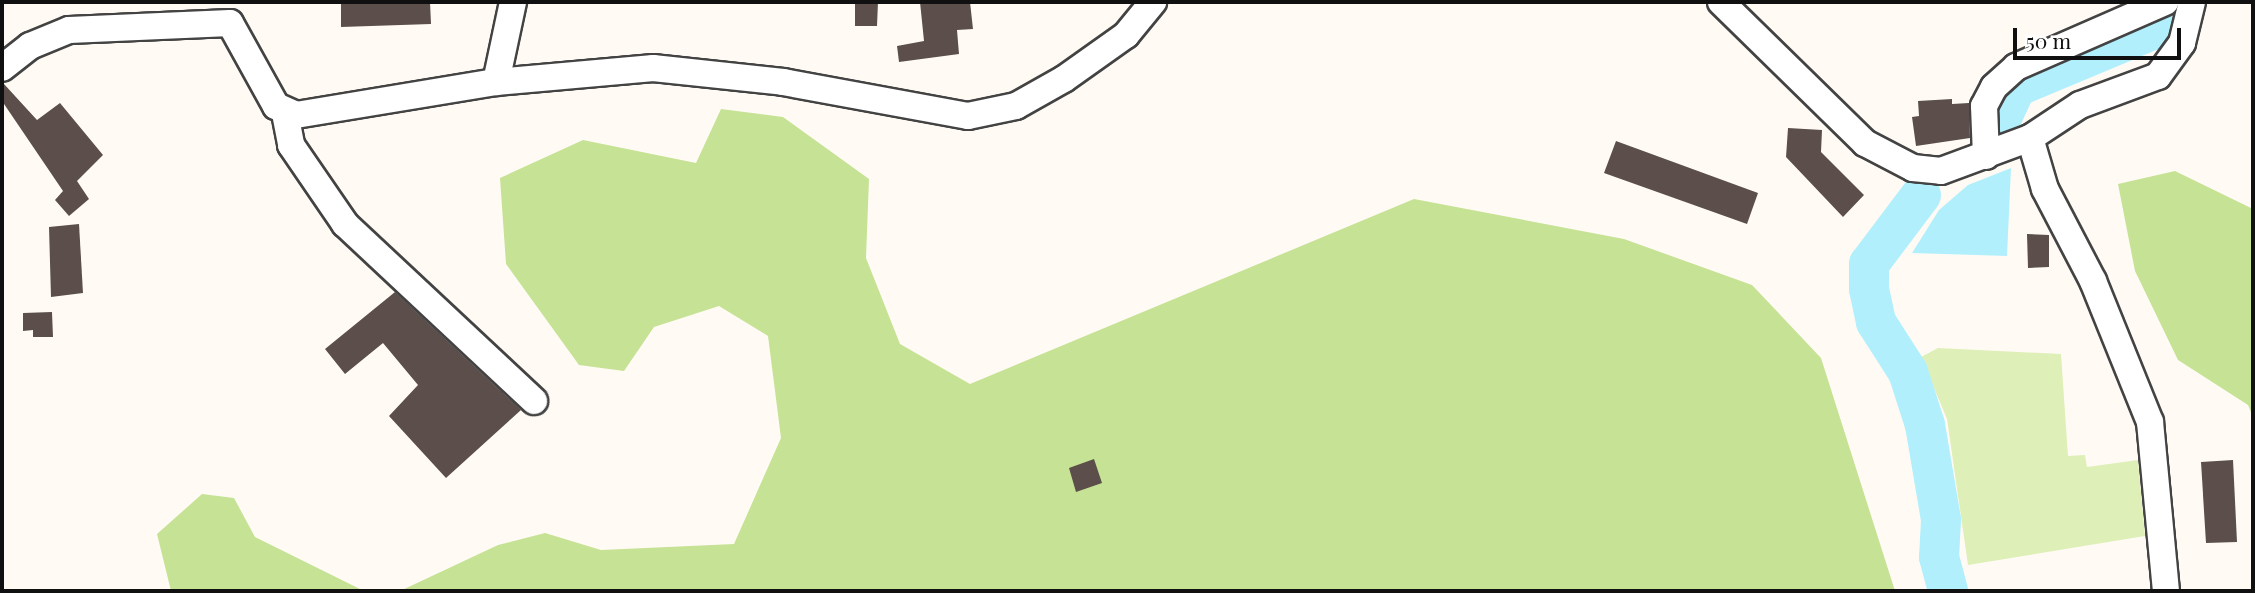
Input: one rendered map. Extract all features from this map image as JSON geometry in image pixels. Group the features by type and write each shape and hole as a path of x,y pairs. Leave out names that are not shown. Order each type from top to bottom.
{"street":[{"path":"496,82 513,2"},
{"path":"285,113 586,71 686,70 783,82 968,116 1016,106 1064,79 1126,35 1153,2"},
{"path":"1721,2 1838,121 1888,158 1941,171 2030,138 2080,105 2158,76 2182,43 2192,2"},
{"path":"1986,156 1984,106 1994,87 2016,67 2165,2"},
{"path":"2,68 30,46 69,30 230,23 285,113 291,145 345,225 534,401"},
{"path":"2030,138 2045,189 2093,281 2150,422 2166,591"}],"green space":[{"path":"721,109 783,117 869,179 866,258 900,344 970,384 1414,199 1624,239 1752,285 1821,358 1895,591 400,591 498,545 545,533 601,550 734,544 781,438 768,336 719,306 654,327 624,371 579,365 506,264 500,178 583,140 696,163"},
{"path":"2175,171 2253,209 2253,417 2248,405 2178,360 2135,271 2118,184"},
{"path":"1938,348 2061,354 2068,456 2085,455 2087,467 2138,460 2145,536 1968,565 1947,419 1921,357"},
{"path":"202,494 234,498 255,537 364,591 171,591 157,534"}],"water":[{"path":"2011,168 2007,256 1912,253 1939,210 1968,185"}],"building":[{"path":"341,2 430,2 431,24 341,27"},
{"path":"855,2 878,2 877,26 855,26"},
{"path":"920,2 970,2 973,29 957,30 959,54 899,62 897,46 924,41"},
{"path":"4,84 37,120 60,103 103,155 77,181 89,199 69,216 55,200 63,191 2,101"},
{"path":"1952,99 1952,104 1969,103 1970,138 1916,146 1912,117 1919,116 1918,101"},
{"path":"1788,128 1822,130 1821,152 1864,195 1843,217 1786,157"},
{"path":"1616,141 1758,193 1747,224 1604,173"},
{"path":"79,224 83,293 51,297 49,227"},
{"path":"2027,234 2049,235 2049,267 2028,268"},
{"path":"395,292 521,410 446,478 389,416 418,385 383,343 345,374 325,349"},
{"path":"52,312 53,337 33,337 33,330 23,331 23,313"},
{"path":"1094,459 1102,483 1076,492 1069,468"},
{"path":"2233,460 2237,542 2206,543 2201,462"}],"waterway":[{"path":"1994,135 2016,87 2164,25"},
{"path":"1921,195 1869,264 1869,289 1876,322 1908,372 1925,425 1941,520 1939,557 1948,591"}]}
